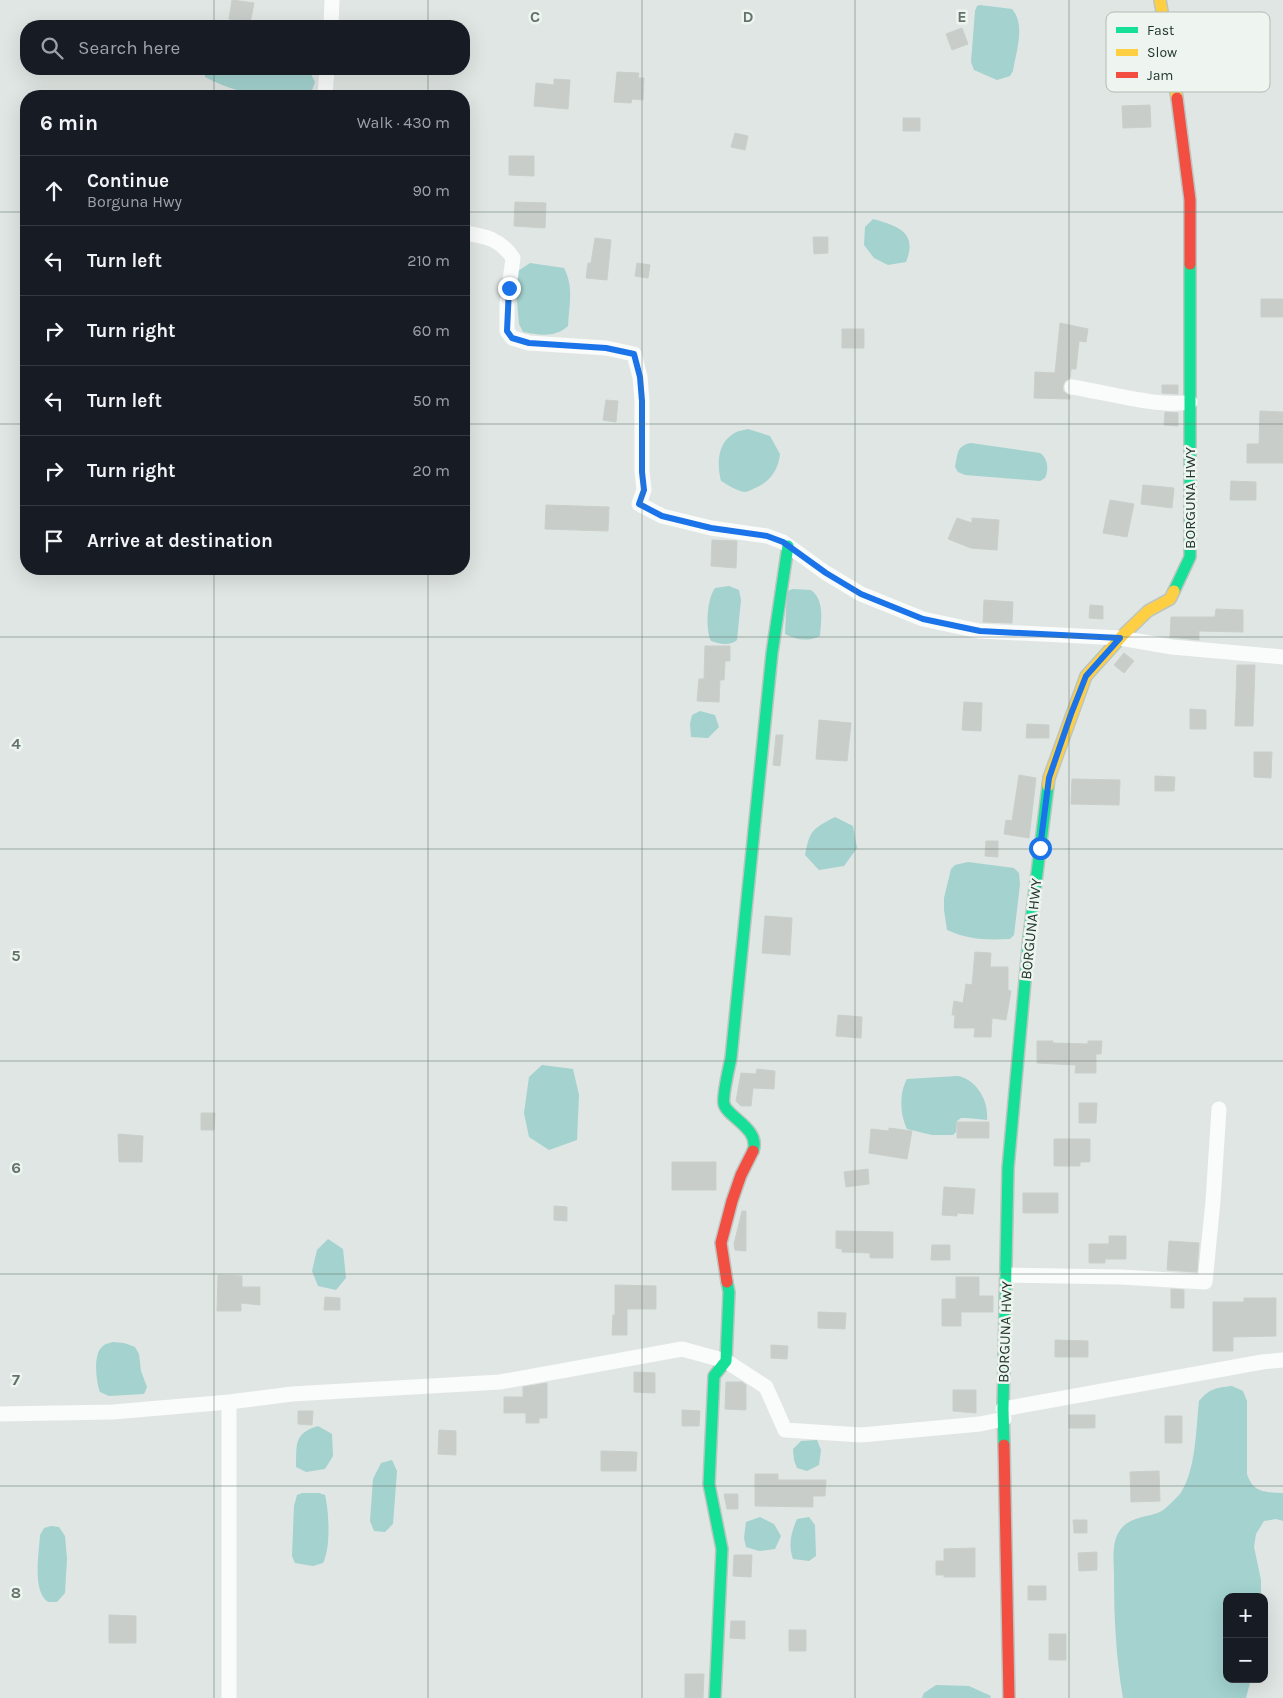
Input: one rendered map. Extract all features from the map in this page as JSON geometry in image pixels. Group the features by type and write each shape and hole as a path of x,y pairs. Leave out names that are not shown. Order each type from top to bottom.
{"street":[{"path":"331,20 332,0"},
{"path":"325,90 327,75"},
{"name":"BORGUNA HWY","path":"1009,1698 1003,1414 1009,1158 1029,937 1049,778 1086,676 1120,638 1148,611 1170,598 1190,557 1190,200 1176,92"},
{"path":"470,234 486,236 505,247 512,258 507,331 512,338 529,343 606,348 634,354 640,377 642,401 644,490 639,504 662,516 711,528 767,536 788,546 826,573 861,594 923,619 980,631 1120,638 1179,648 1283,657"},
{"path":"1072,386 1151,401 1180,404 1190,402"},
{"path":"715,1698 722,1549 709,1484 714,1376 726,1361 729,1292 721,1244 732,1201 741,1175 754,1148 747,1127 742,1121 728,1112 723,1102 731,1058 772,654 788,546"},
{"path":"1007,1275 1120,1277 1205,1282 1213,1201 1218,1109"},
{"path":"0,1414 112,1412 229,1402 292,1394 500,1382 682,1349 726,1361 766,1387 785,1430 861,1435 980,1424 1003,1414 1262,1362 1283,1360"},
{"path":"229,1402 229,1698"}],"water":[{"path":"977,6 1012,9 1016,15 1019,38 1013,71 1010,76 997,80 974,70 971,62 975,11"},
{"path":"205,75 312,75 315,82 312,90 236,90 205,77"},
{"path":"873,219 898,228 907,237 909,252 906,262 888,265 874,258 864,245 865,227"},
{"path":"530,263 564,268 569,282 570,296 568,326 563,330 541,335 523,332 519,324 515,277 518,271"},
{"path":"748,429 770,436 780,454 772,475 759,486 743,492 721,481 719,462 721,449 728,438 736,432"},
{"path":"971,443 1040,453 1045,458 1047,464 1045,478 1040,481 965,475 958,472 955,467 958,451 966,444"},
{"path":"729,586 739,590 741,600 737,640 728,644 721,644 711,641 709,636 709,606 715,588"},
{"path":"793,589 811,590 818,599 821,611 820,636 802,640 785,634 787,591"},
{"path":"700,711 715,715 719,727 708,738 691,737 690,724 692,715"},
{"path":"835,817 853,826 857,848 844,866 819,870 805,855 809,840 817,827"},
{"path":"968,862 1014,868 1019,873 1020,884 1014,935 1010,939 978,939 947,930 944,898 951,869 955,865"},
{"path":"542,1065 573,1069 579,1095 577,1140 549,1150 529,1137 524,1113 529,1077"},
{"path":"958,1076 971,1082 980,1092 986,1106 987,1120 961,1118 957,1121 956,1132 953,1135 932,1135 907,1129 901,1104 904,1085 907,1079"},
{"path":"328,1239 343,1249 346,1278 336,1290 318,1286 312,1271 317,1250"},
{"path":"113,1342 135,1347 139,1354 141,1371 147,1387 144,1394 109,1396 100,1392 97,1382 97,1356 103,1346"},
{"path":"1232,1386 1243,1391 1247,1401 1247,1474 1250,1480 1260,1490 1283,1493 1283,1521 1276,1519 1264,1521 1256,1534 1254,1547 1261,1580 1261,1593 1223,1593 1223,1683 1250,1683 1246,1698 1123,1698 1115,1622 1114,1547 1116,1538 1119,1531 1129,1522 1160,1512 1180,1494 1185,1485 1192,1462 1199,1401 1207,1393 1222,1387"},
{"path":"318,1426 332,1434 333,1456 325,1469 306,1472 296,1467 298,1441 304,1433"},
{"path":"817,1440 821,1450 819,1465 807,1471 797,1468 793,1449 801,1441"},
{"path":"392,1460 397,1471 393,1524 385,1532 374,1531 370,1521 373,1479 381,1463"},
{"path":"302,1493 325,1495 328,1520 326,1556 323,1563 313,1566 295,1563 292,1556 294,1506 297,1495"},
{"path":"760,1517 774,1524 781,1536 775,1549 759,1551 746,1547 744,1538 746,1522"},
{"path":"809,1517 815,1525 816,1556 809,1561 793,1559 790,1544 795,1524 797,1519"},
{"path":"51,1526 59,1527 65,1536 67,1559 65,1593 57,1602 48,1602 43,1597 38,1581 40,1535 44,1528"},
{"path":"936,1685 969,1686 991,1696 990,1698 922,1698 924,1693"}],"building":[{"path":"232,0 254,3 251,20 229,19"},
{"path":"962,28 968,44 952,50 946,34"},
{"path":"617,72 639,73 638,78 644,78 643,100 632,99 631,103 614,102"},
{"path":"554,79 570,80 568,109 534,106 536,83 554,85"},
{"path":"1150,105 1151,127 1123,128 1122,106"},
{"path":"903,118 920,118 920,131 903,131"},
{"path":"735,133 748,136 745,150 731,147"},
{"path":"509,156 534,156 534,176 509,175"},
{"path":"515,202 546,203 545,228 514,226"},
{"path":"813,237 828,237 828,253 814,254"},
{"path":"595,238 611,240 607,280 586,278 588,263 591,263"},
{"path":"637,263 650,265 648,278 635,276"},
{"path":"1261,299 1283,299 1283,317 1261,317"},
{"path":"1060,323 1088,329 1086,342 1079,341 1076,369 1071,369 1070,378 1063,385 1063,391 1070,396 1070,399 1034,398 1035,372 1055,373"},
{"path":"842,329 864,329 864,348 842,348"},
{"path":"1162,385 1178,385 1178,394 1162,393"},
{"path":"606,400 618,401 616,422 603,420"},
{"path":"1260,411 1283,412 1283,463 1247,463 1247,444 1259,444"},
{"path":"1165,412 1178,413 1178,426 1164,425"},
{"path":"1231,481 1256,482 1256,500 1230,500"},
{"path":"1143,485 1174,488 1172,508 1141,504"},
{"path":"1110,500 1134,504 1127,537 1103,533"},
{"path":"546,505 609,507 608,531 545,529"},
{"path":"957,518 972,523 972,518 999,520 997,550 971,548 948,539"},
{"path":"712,540 737,541 736,568 711,566"},
{"path":"984,600 1013,602 1012,623 983,622"},
{"path":"1090,605 1103,606 1103,619 1089,618"},
{"path":"1216,609 1243,610 1243,632 1199,631 1199,640 1170,637 1171,617 1215,617"},
{"path":"705,646 730,646 730,661 725,661 724,680 720,680 719,702 697,701 699,679 704,679"},
{"path":"1124,653 1134,661 1124,673 1114,665"},
{"path":"1237,665 1255,665 1253,726 1235,726"},
{"path":"964,702 982,703 981,731 962,730"},
{"path":"1190,709 1206,710 1206,729 1190,729"},
{"path":"819,720 851,723 847,761 816,759"},
{"path":"1027,724 1049,725 1049,738 1026,738"},
{"path":"776,735 783,735 780,766 773,765"},
{"path":"1254,752 1272,752 1271,778 1254,777"},
{"path":"1019,775 1036,778 1029,838 1004,834 1006,820 1012,821"},
{"path":"1155,776 1175,777 1174,791 1155,791"},
{"path":"1072,779 1120,780 1119,805 1071,804"},
{"path":"986,841 998,841 998,857 985,856"},
{"path":"765,916 792,918 790,955 762,953"},
{"path":"975,952 991,953 990,967 1008,967 1008,990 1011,991 1006,1020 992,1018 991,1037 974,1037 975,1028 954,1028 955,1015 952,1015 954,1001 963,1003 966,984 972,985"},
{"path":"838,1015 862,1017 861,1038 836,1036"},
{"path":"1037,1041 1088,1044 1088,1041 1102,1041 1101,1054 1096,1054 1096,1073 1075,1073 1076,1065 1037,1063"},
{"path":"757,1069 775,1071 774,1089 753,1088 751,1106 741,1106 736,1101 741,1073 756,1074"},
{"path":"1079,1103 1097,1103 1096,1123 1079,1123"},
{"path":"201,1113 215,1113 214,1130 201,1130"},
{"path":"957,1122 989,1122 989,1138 957,1138"},
{"path":"889,1128 912,1131 907,1159 869,1153 871,1129 889,1131"},
{"path":"118,1134 143,1136 142,1162 119,1162"},
{"path":"1054,1139 1090,1139 1090,1162 1080,1162 1080,1166 1054,1166"},
{"path":"672,1162 716,1162 716,1190 672,1190"},
{"path":"868,1169 869,1184 846,1187 844,1172"},
{"path":"944,1187 975,1189 973,1214 957,1213 957,1216 942,1215"},
{"path":"1023,1193 1058,1193 1058,1213 1023,1213"},
{"path":"554,1206 567,1207 567,1221 554,1220"},
{"path":"742,1211 746,1211 746,1251 735,1250 734,1244"},
{"path":"836,1231 893,1232 893,1258 870,1258 870,1253 842,1252 842,1249 836,1248"},
{"path":"1109,1236 1126,1236 1126,1259 1105,1259 1105,1263 1089,1263 1089,1244 1109,1244"},
{"path":"1169,1241 1199,1243 1197,1272 1167,1270"},
{"path":"932,1245 950,1245 950,1260 931,1260"},
{"path":"218,1275 242,1276 242,1287 260,1287 260,1305 241,1303 241,1311 217,1311"},
{"path":"956,1277 979,1277 979,1296 993,1296 993,1312 961,1312 961,1326 942,1326 942,1299 956,1299"},
{"path":"615,1285 656,1286 656,1309 627,1309 627,1335 612,1335 613,1315 615,1315"},
{"path":"1171,1289 1184,1290 1184,1308 1171,1308"},
{"path":"325,1297 340,1298 340,1310 324,1310"},
{"path":"1244,1298 1276,1298 1276,1336 1233,1337 1233,1351 1213,1351 1213,1302 1244,1302"},
{"path":"818,1312 846,1313 845,1329 818,1328"},
{"path":"1055,1340 1088,1341 1088,1357 1055,1357"},
{"path":"771,1345 788,1346 787,1359 771,1358"},
{"path":"634,1372 655,1373 655,1393 634,1392"},
{"path":"726,1382 742,1382 746,1385 746,1410 725,1409"},
{"path":"547,1383 547,1418 539,1418 539,1423 526,1423 526,1413 504,1413 504,1397 523,1397 523,1387"},
{"path":"953,1390 976,1390 976,1413 953,1411"},
{"path":"682,1410 700,1411 699,1426 682,1426"},
{"path":"298,1411 313,1411 312,1425 298,1424"},
{"path":"1069,1415 1095,1415 1095,1428 1069,1428"},
{"path":"1165,1416 1182,1416 1182,1443 1165,1443"},
{"path":"439,1430 456,1431 456,1455 438,1454"},
{"path":"601,1451 637,1452 636,1471 601,1471"},
{"path":"1159,1471 1160,1501 1131,1502 1130,1472"},
{"path":"755,1474 778,1474 778,1480 826,1480 825,1496 813,1496 813,1507 755,1506"},
{"path":"724,1494 738,1494 738,1509 727,1509"},
{"path":"1073,1520 1087,1520 1087,1533 1074,1533"},
{"path":"975,1548 975,1577 944,1577 944,1575 936,1575 936,1561 944,1561 944,1549"},
{"path":"1097,1552 1097,1570 1079,1571 1078,1553"},
{"path":"734,1555 752,1555 751,1577 733,1576"},
{"path":"1028,1586 1046,1586 1046,1600 1028,1600"},
{"path":"109,1615 136,1616 136,1643 109,1643"},
{"path":"731,1621 745,1621 745,1639 730,1638"},
{"path":"789,1630 806,1630 806,1651 789,1651"},
{"path":"1049,1634 1066,1634 1066,1660 1049,1660"},
{"path":"685,1674 704,1674 703,1698 685,1698"}],"traffic: fast":[{"path":"1174,591 1190,557 1190,264"},
{"path":"753,1151 754,1143 752,1136 743,1124 726,1109 724,1100 731,1058 772,653 788,546"},
{"path":"1004,1445 1003,1409 1008,1168 1029,937 1048,786"},
{"path":"715,1698 722,1549 709,1484 714,1376 726,1361 729,1292 727,1282"}],"traffic: slow":[{"path":"1160,0 1162,12"},
{"path":"1176,92 1177,98"},
{"path":"1048,786 1049,778 1086,676 1123,635 1148,611 1170,599 1174,591"}],"traffic: jam":[{"path":"1177,98 1190,200 1190,264"},
{"path":"727,1282 721,1243 741,1175 753,1151"},
{"path":"1004,1445 1009,1698"}],"route":[{"path":"509,288 507,331 512,338 529,343 606,348 634,354 640,377 642,401 642,472 644,490 639,504 662,516 711,528 767,536 783,542 803,558 861,594 923,619 980,631 1120,638 1086,676 1071,714 1049,778 1040,848"}]}
